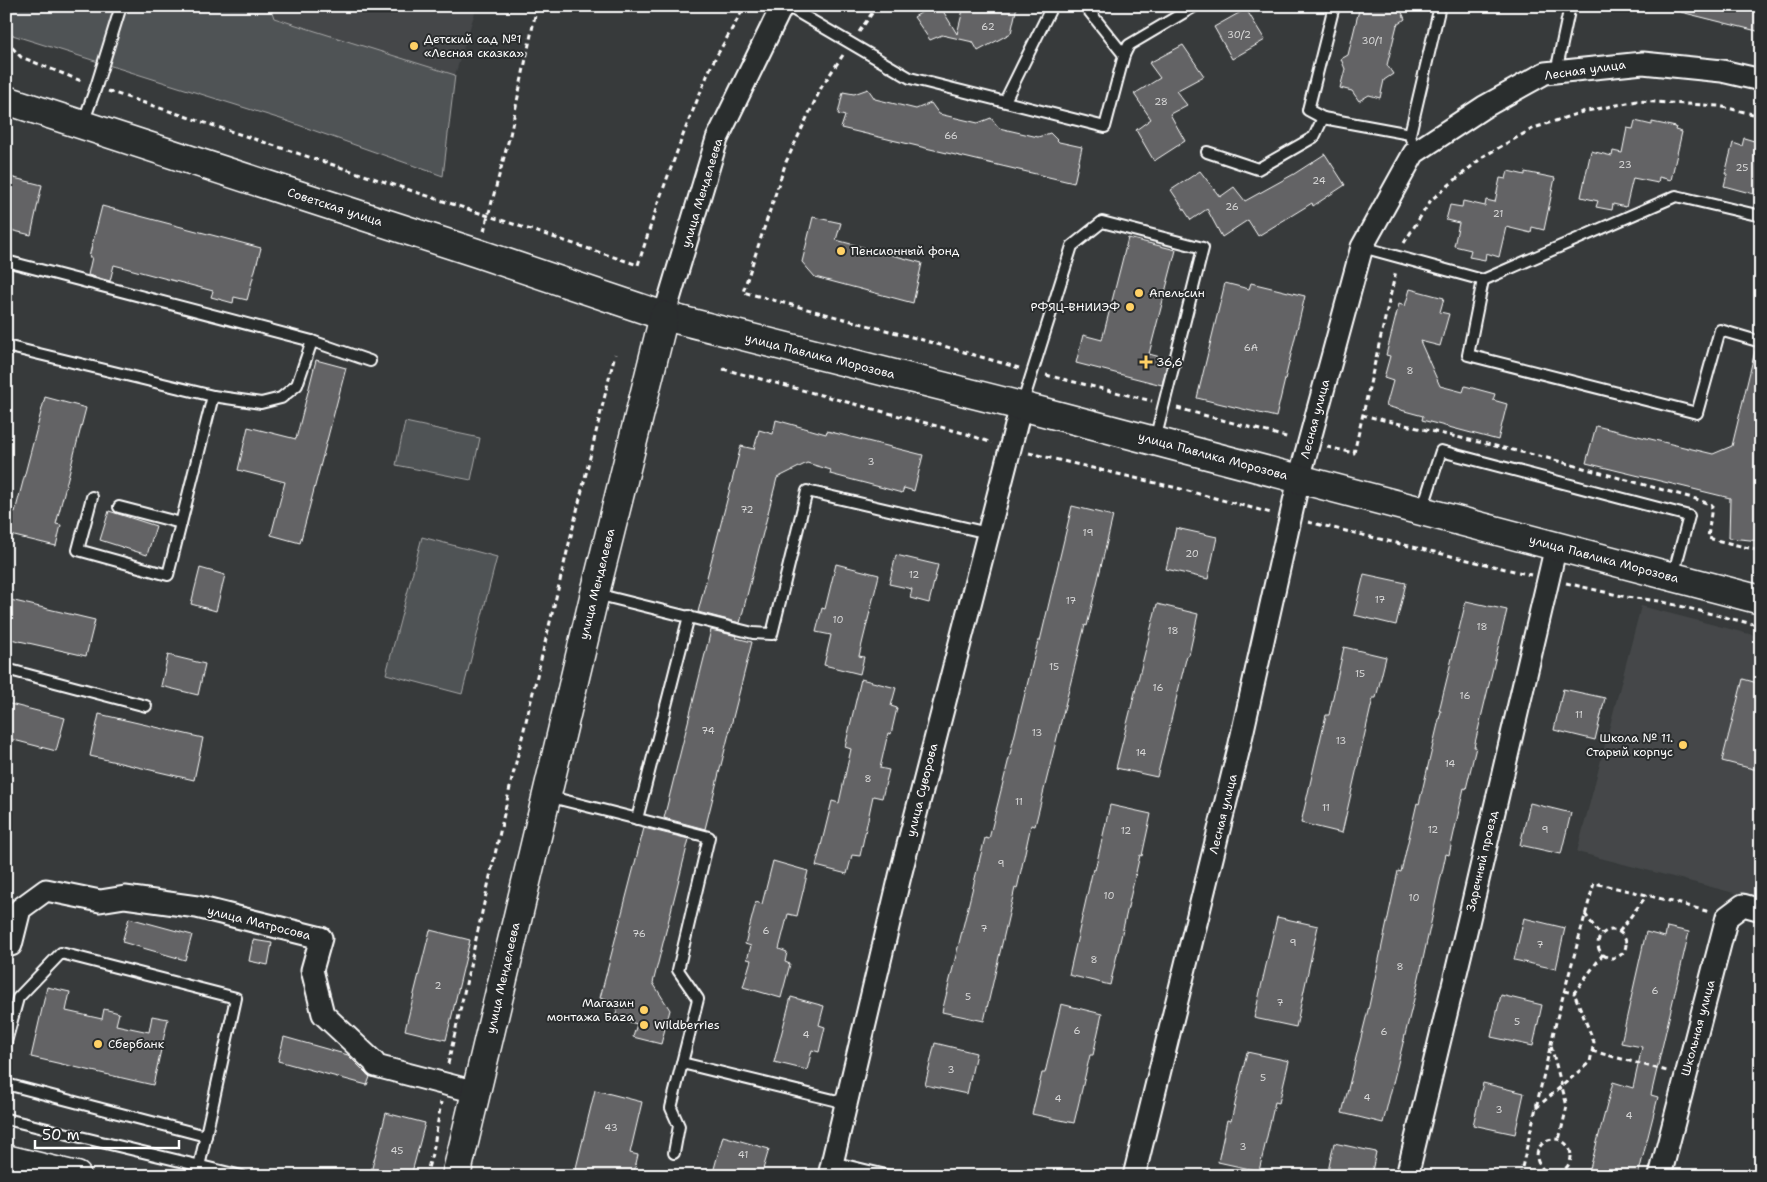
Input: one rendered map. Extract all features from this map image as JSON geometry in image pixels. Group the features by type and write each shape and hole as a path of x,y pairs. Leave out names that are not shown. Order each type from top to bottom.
{"street":[{"name":"улица Менделеева","path":"456,1176 546,796 664,316 717,139 782,6"},
{"name":"Лесная улица","path":"1134,1176 1239,748 1299,479 1362,247 1412,143 1484,107 1544,73 1643,63 1722,71 1761,80"},
{"name":"Советская улица","path":"6,100 477,253 664,316"},
{"name":"улица Павлика Морозова","path":"664,316 1021,406 1761,600"},
{"name":"улица Суворова","path":"831,1169 900,876 1021,406"},
{"name":"Заречный проезд","path":"1406,1176 1468,923 1556,546"},
{"name":"улица Матросова","path":"6,946 10,945 20,909 46,890 100,901 125,897 197,907 321,938 312,970 323,1014 376,1066 476,1092"},
{"path":"1727,917 1743,905 1761,910"},
{"name":"Школьная улица","path":"1660,1176 1727,917"},
{"path":"6,1159 77,1176"}],"lane":[{"path":"82,124 96,87 121,6"},
{"path":"787,6 910,78 1105,128 1124,56 1129,45 1196,6"},
{"path":"1005,101 1052,6"},
{"path":"1085,6 1124,56"},
{"path":"1334,6 1308,110 1323,118 1412,143 1440,6"},
{"path":"1556,72 1570,6"},
{"path":"1207,152 1258,169 1314,137 1323,118"},
{"path":"1362,247 1483,280 1676,196 1761,216"},
{"path":"1021,406 1072,246 1102,222 1203,248 1155,441"},
{"path":"6,260 312,341 370,362"},
{"path":"1483,280 1468,355 1697,413 1720,330 1761,342"},
{"path":"6,346 213,396 260,403 281,398 297,385 312,341"},
{"path":"92,497 78,550 168,575 213,396"},
{"path":"1421,511 1441,450 1689,516 1673,577"},
{"path":"595,594 753,633 772,634 808,491 988,533"},
{"path":"120,507 181,524"},
{"path":"637,819 689,616"},
{"path":"6,669 146,706"},
{"path":"546,796 709,837 678,970 698,999 671,1108 679,1126 674,1153"},
{"path":"6,1042 18,998 61,953 236,998 198,1171"},
{"path":"682,1063 846,1102"},
{"path":"6,1084 206,1136"},
{"path":"6,1119 198,1171 242,1176"},
{"path":"831,1169 890,1176"}],"path":[{"path":"477,253 490,215 510,135 537,6"},
{"path":"6,41 21,57 96,87 638,265 658,203 712,64 745,6"},
{"path":"877,6 822,86 786,162 743,292 923,340 1032,372 1354,453 1404,241 1431,200 1484,156 1534,128 1582,112 1637,101 1719,106 1761,116"},
{"path":"426,1176 434,1146 444,1084 511,783 615,354"},
{"path":"723,370 967,434 1010,449 1174,487 1290,518 1548,579 1626,597 1659,601 1761,626"},
{"path":"1520,1176 1550,1046 1594,883 1647,895 1727,917"},
{"path":"1619,932 1647,895"},
{"path":"1585,914 1601,936"},
{"path":"1606,931 1619,932 1624,936 1626,942 1622,954 1616,957 1609,957 1603,954 1598,946 1601,936 1606,931"},
{"path":"1574,993 1603,954"},
{"path":"1564,991 1574,993"},
{"path":"1536,1108 1590,1062 1594,1042 1574,993"},
{"path":"1550,1046 1568,1106 1559,1140"},
{"path":"1592,1051 1686,1075"},
{"path":"1548,1140 1559,1140 1569,1150 1568,1164 1563,1170 1549,1174 1539,1164 1537,1152 1539,1147 1548,1140"}],"shaded area":[{"path":"6,6 270,6 274,18 455,75 443,176 287,121 6,33"},
{"name":"Детский сад №1 «Лесная сказка»","path":"270,6 477,6 455,75 274,18"},
{"path":"405,422 480,438 471,480 396,465"},
{"path":"422,537 497,557 462,694 386,674"},
{"name":"Школа № 11. Старый корпус","path":"1641,606 1761,637 1761,900 1577,852"}],"building":[{"path":"932,6 940,6 957,34 964,6 1017,6 1011,33 978,51 973,42 942,35 930,40 914,17"},
{"path":"1360,6 1399,6 1405,19 1397,25 1387,65 1393,74 1384,80 1380,98 1369,95 1359,101 1352,91 1340,88 1345,69 1341,59 1348,55"},
{"path":"1682,6 1761,6 1761,32 1681,12"},
{"path":"1246,9 1265,40 1232,59 1214,27"},
{"path":"1183,45 1204,76 1176,91 1187,105 1170,114 1185,141 1154,161 1136,130 1151,119 1134,94 1160,78 1149,63"},
{"path":"868,89 875,99 916,109 931,103 939,114 978,123 991,118 999,128 1038,137 1050,133 1059,142 1082,147 1074,183 841,128 845,116 838,114 843,92 854,94"},
{"path":"1635,121 1676,127 1675,130 1682,132 1671,180 1659,177 1658,183 1633,178 1626,207 1613,204 1612,210 1596,207 1598,201 1581,197 1591,151 1612,156 1613,151 1622,153 1627,128 1633,129"},
{"path":"1744,138 1761,143 1761,196 1724,186 1733,143 1742,146"},
{"path":"1325,154 1345,185 1313,206 1312,203 1258,236 1248,220 1222,237 1207,209 1191,220 1171,190 1200,171 1220,197 1234,187 1245,201 1294,174"},
{"path":"1508,171 1525,175 1525,172 1555,178 1544,230 1532,227 1531,233 1506,227 1499,257 1486,253 1485,260 1469,257 1471,250 1454,246 1459,223 1446,220 1450,205 1462,207 1463,201 1485,206 1486,200 1495,202 1500,178 1506,179"},
{"path":"6,176 42,185 31,235 6,229"},
{"path":"102,206 261,248 247,300 234,297 233,303 211,297 213,291 114,265 110,281 88,275 92,257 89,257"},
{"name":"Пенсионный фонд","path":"813,217 841,223 836,240 922,263 913,303 815,277 802,262"},
{"name":"Апельсин","path":"1128,238 1176,250 1149,354 1168,359 1162,385 1076,363 1083,335 1102,340"},
{"path":"1225,283 1249,289 1251,283 1305,296 1276,417 1197,398"},
{"path":"1410,289 1444,298 1440,312 1449,314 1440,346 1420,341 1440,386 1463,392 1465,386 1495,394 1493,400 1507,404 1498,440 1422,420 1423,416 1386,406 1393,381 1384,378 1390,356 1386,355 1399,304 1405,306"},
{"path":"1755,351 1761,352 1761,541 1729,538 1730,498 1586,463 1596,426 1713,454 1732,446"},
{"path":"316,360 346,368 300,543 271,535 285,482 238,470 248,427 296,439"},
{"path":"45,397 86,408 56,524 61,525 56,546 6,534 11,511 15,512"},
{"path":"776,420 826,434 827,431 923,455 914,491 904,488 902,493 830,474 831,470 807,463 777,478 740,623 698,612 741,446 754,449 759,430 773,434"},
{"path":"1072,506 1113,516 1087,626 1085,625 1035,826 1031,825 984,1021 942,1012 985,838 989,839 1038,641 1040,641"},
{"path":"109,511 156,526 147,555 100,540"},
{"path":"1176,528 1217,537 1208,579 1166,569"},
{"path":"896,555 938,565 929,603 910,598 912,589 889,584"},
{"path":"836,564 879,575 859,656 864,657 860,674 824,665 831,635 816,632 822,608 825,609"},
{"path":"200,568 225,575 216,611 191,604"},
{"path":"1364,574 1406,583 1396,625 1354,615"},
{"path":"6,599 95,620 86,656 6,638"},
{"path":"1466,601 1507,610 1474,747 1476,747 1466,789 1464,788 1449,855 1446,854 1416,991 1383,1123 1342,1113 1369,1006 1398,871 1401,872 1417,803 1419,804"},
{"path":"1157,604 1198,614 1157,777 1116,768"},
{"path":"711,630 737,636 736,638 752,642 705,829 664,818"},
{"path":"1344,647 1386,657 1376,698 1373,698 1342,833 1301,823 1326,715 1329,715"},
{"path":"168,655 205,664 198,695 161,686"},
{"path":"861,679 896,688 891,706 897,708 891,734 888,733 880,768 889,770 882,798 873,796 860,856 852,855 847,874 816,866 832,801 839,803 851,749 845,747"},
{"path":"1743,679 1761,684 1761,771 1722,761"},
{"path":"1563,689 1605,698 1595,740 1554,730"},
{"path":"6,703 65,718 56,751 6,738"},
{"path":"99,714 203,738 194,780 90,756"},
{"path":"1530,803 1571,813 1561,854 1520,845"},
{"path":"1110,805 1151,814 1110,985 1069,975 1093,869 1095,870"},
{"path":"644,828 689,839 653,983 670,1010 661,1044 633,1037 637,1024 615,1018 619,1003 600,998"},
{"path":"773,861 808,871 797,916 788,914 779,949 787,952 785,962 790,964 781,998 743,987 751,960 747,959 751,946 745,944 756,902 762,904"},
{"path":"1277,917 1318,926 1296,1027 1254,1018"},
{"path":"129,918 192,935 185,960 122,942"},
{"path":"1524,918 1565,928 1556,969 1514,960"},
{"path":"1667,927 1689,932 1651,1095 1658,1097 1638,1176 1588,1176 1613,1082 1633,1088 1642,1047 1621,1043 1646,932 1665,937"},
{"path":"430,930 470,940 446,1040 405,1030"},
{"path":"253,940 272,943 268,965 249,961"},
{"name":"Сбербанк","path":"47,987 70,992 66,1011 102,1019 104,1009 119,1013 116,1025 149,1032 152,1016 168,1019 153,1085 31,1057"},
{"path":"1501,995 1542,1005 1533,1046 1491,1037"},
{"path":"791,997 824,1006 819,1025 825,1027 819,1052 812,1050 807,1070 774,1062"},
{"path":"1061,1004 1102,1014 1074,1123 1032,1114 1042,1073 1045,1073"},
{"path":"284,1037 348,1055 370,1077 367,1085 278,1061"},
{"path":"935,1043 976,1053 967,1094 925,1085"},
{"path":"1247,1052 1289,1061 1279,1103 1275,1102 1259,1171 1218,1162 1227,1120 1231,1121"},
{"path":"1483,1083 1524,1093 1515,1134 1473,1125"},
{"path":"595,1090 642,1102 630,1153 638,1155 633,1176 588,1176 575,1172"},
{"path":"386,1113 425,1123 411,1176 370,1176"},
{"path":"723,1136 769,1149 761,1176 712,1176"},
{"path":"1334,1143 1376,1152 1371,1176 1327,1176"}],"place":[{"name":"Детский сад №1 «Лесная сказка»","path":"414,46"},
{"name":"Пенсионный фонд","path":"841,251"},
{"name":"Апельсин","path":"1139,293"},
{"name":"РФЯЦ-ВНИИЭФ","path":"1130,307"},
{"name":"36,6","path":"1146,362"},
{"name":"Школа № 11. Старый корпус","path":"1683,745"},
{"name":"Магазин монтажа Баzа","path":"644,1010"},
{"name":"Wildberries","path":"644,1025"},
{"name":"Сбербанк","path":"98,1044"}]}
